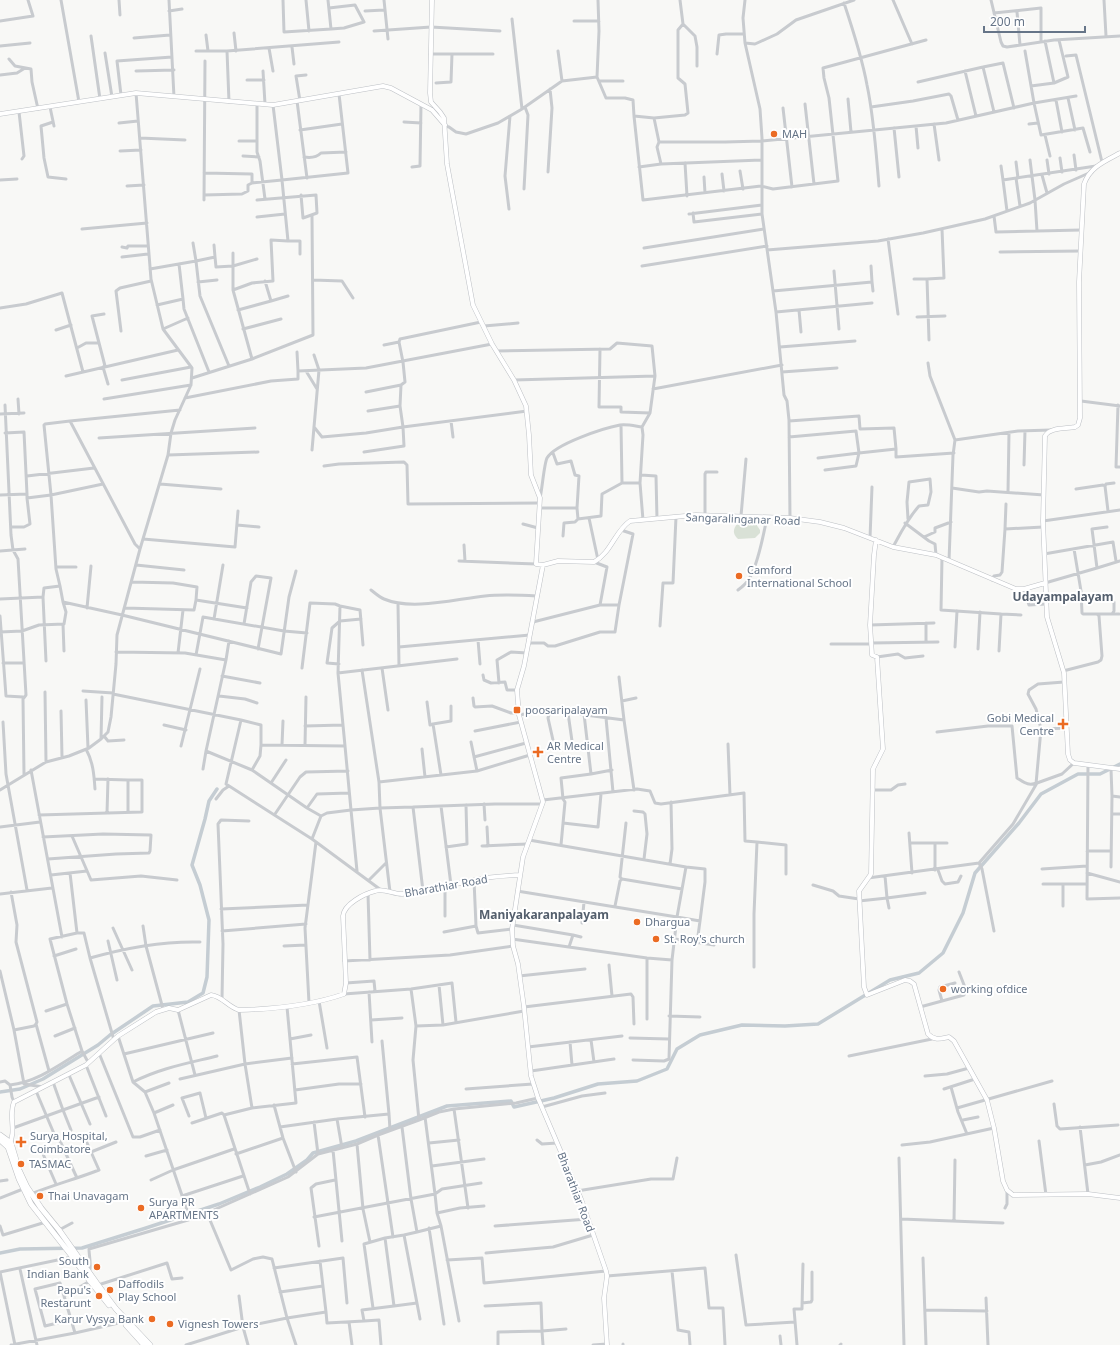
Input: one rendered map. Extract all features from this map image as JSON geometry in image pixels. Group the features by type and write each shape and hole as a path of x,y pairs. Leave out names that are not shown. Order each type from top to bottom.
{"highway":[{"path":"0,1135 10,1145 31,1194 59,1230 64,1241 90,1281 123,1322 144,1345"},
{"path":"0,1140 10,1145"},
{"path":"10,1145 18,1179 31,1204 64,1241"},
{"path":"74,1256 90,1273 130,1324 150,1345"}],"street":[{"path":"0,21 33,16 28,0"},
{"path":"61,0 79,102"},
{"path":"118,0 120,15"},
{"path":"169,0 170,35 174,70 174,97"},
{"path":"283,0 284,32 344,28 364,22 355,5 329,8"},
{"path":"306,0 309,30"},
{"path":"328,0 331,29"},
{"path":"384,0 388,39"},
{"path":"432,0 430,54 431,102 444,118 447,164 472,298 492,344 514,380 526,406 529,435 530,475 540,503"},
{"path":"598,0 599,21 597,77 606,98 625,98 633,100 643,200 687,196 761,186 773,189 838,181 829,98 823,68 926,40"},
{"path":"680,0 683,24 695,36 697,47 697,66"},
{"path":"745,0 743,18 745,43 760,109 762,141 762,214 776,312 784,395 787,402 789,421 790,518"},
{"path":"745,43 755,44 763,41 777,34 796,20 854,0"},
{"path":"893,0 912,44"},
{"path":"991,0 1003,46 1007,47 1045,41 1120,36"},
{"path":"1104,0 1106,36"},
{"path":"844,3 861,58 871,107 879,186"},
{"path":"994,13 1017,12 1041,8 1041,42"},
{"path":"170,11 182,9"},
{"path":"365,11 384,10"},
{"path":"1017,12 1020,45"},
{"path":"512,19 523,108 528,115 524,189"},
{"path":"574,21 599,21"},
{"path":"634,116 654,118 684,115 688,113 685,84 678,78 678,30 683,24"},
{"path":"374,31 431,27 500,31"},
{"path":"234,33 236,51"},
{"path":"717,54 719,35 744,34"},
{"path":"134,38 170,35"},
{"path":"206,35 208,51"},
{"path":"91,36 100,99"},
{"path":"1031,86 1054,83 1068,77 1059,40"},
{"path":"1045,41 1054,83"},
{"path":"196,51 236,51 339,42"},
{"path":"0,46 30,43"},
{"path":"292,46 294,64"},
{"path":"269,48 273,71"},
{"path":"227,51 230,102"},
{"path":"558,51 562,81"},
{"path":"1025,52 1041,135 1083,128 1090,152"},
{"path":"105,53 112,97"},
{"path":"430,54 493,54"},
{"path":"436,83 451,82 452,54"},
{"path":"1066,56 1076,55 1102,162"},
{"path":"121,95 117,61 172,57"},
{"path":"9,59 15,66 31,69 32,82 38,109"},
{"path":"204,200 205,62"},
{"path":"918,82 1003,64 1014,108"},
{"path":"984,67 994,112"},
{"path":"0,75 17,73 25,68"},
{"path":"136,71 174,70"},
{"path":"263,71 266,104"},
{"path":"965,71 976,116"},
{"path":"306,75 296,76 300,130 307,178"},
{"path":"0,114 136,93 273,105 383,86 391,88 432,110 445,126 456,132 466,134 498,123 562,81 597,77"},
{"path":"246,80 264,80"},
{"path":"599,81 623,81"},
{"path":"548,172 552,108 550,89"},
{"path":"0,790 46,762 69,756 87,749 108,732 113,693 117,635 140,548 168,455 174,420 192,385 192,367 163,329 151,281 147,246 147,223 136,93"},
{"path":"204,195 242,194 248,191 248,184 252,183 348,173 339,94"},
{"path":"871,107 913,102 949,94 951,96 958,120"},
{"path":"659,142 762,141 916,126 958,120 1076,96"},
{"path":"1068,98 1075,130"},
{"path":"848,99 851,132"},
{"path":"1056,100 1062,132"},
{"path":"258,104 258,157 260,161 265,199"},
{"path":"412,167 420,166 421,104"},
{"path":"805,104 814,184"},
{"path":"273,105 288,240"},
{"path":"50,107 54,126"},
{"path":"783,108 792,187"},
{"path":"19,112 24,156 22,159"},
{"path":"509,209 505,176 510,116"},
{"path":"654,118 659,142 656,147 661,164"},
{"path":"119,123 138,121"},
{"path":"53,122 41,126 44,158 48,177 66,179"},
{"path":"404,122 421,123"},
{"path":"1029,124 1038,122"},
{"path":"300,130 342,124"},
{"path":"934,124 939,160"},
{"path":"916,126 918,148"},
{"path":"894,128 899,177"},
{"path":"1045,134 1050,156"},
{"path":"140,138 185,140"},
{"path":"239,141 258,141"},
{"path":"120,152 140,150"},
{"path":"304,157 311,158 321,154 346,152"},
{"path":"642,266 767,248 888,239 985,219 1035,200 1064,184 1089,173 1102,162 1120,153"},
{"path":"1074,155 1076,170"},
{"path":"243,156 258,157"},
{"path":"1060,158 1062,172"},
{"path":"639,167 661,164 761,160"},
{"path":"1030,160 1035,200 1036,231"},
{"path":"1047,160 1049,174"},
{"path":"1016,162 1020,206"},
{"path":"685,163 687,196"},
{"path":"1001,166 1007,211"},
{"path":"1003,180 1096,166"},
{"path":"740,171 743,189"},
{"path":"204,173 252,174 252,183"},
{"path":"955,440 1024,431 1071,428 1078,425 1081,401 1079,338 1083,189 1089,173"},
{"path":"722,174 724,191"},
{"path":"1042,175 1047,193"},
{"path":"704,177 705,193"},
{"path":"0,180 17,178"},
{"path":"127,186 144,186"},
{"path":"257,200 301,195 316,195 317,213 303,218 301,195"},
{"path":"762,205 691,214 694,222 762,214"},
{"path":"257,217 285,214"},
{"path":"192,378 252,359 313,335 312,216"},
{"path":"994,216 996,232 1082,230"},
{"path":"82,229 147,223"},
{"path":"644,248 764,229"},
{"path":"914,279 944,278 942,229"},
{"path":"888,239 898,314"},
{"path":"233,290 252,283 273,281 271,240 300,241 300,254"},
{"path":"193,243 200,296 229,366"},
{"path":"214,245 216,266 233,266 257,259"},
{"path":"122,247 128,248 128,246 147,246"},
{"path":"1000,252 1081,251"},
{"path":"233,252 233,290 252,359"},
{"path":"122,257 148,254"},
{"path":"150,269 215,257"},
{"path":"179,264 184,309 209,372"},
{"path":"871,266 874,291"},
{"path":"834,270 840,330"},
{"path":"927,279 929,340"},
{"path":"198,282 217,280"},
{"path":"313,280 342,280 353,298"},
{"path":"121,331 116,290 151,281"},
{"path":"265,281 271,301"},
{"path":"773,291 872,282"},
{"path":"0,308 26,304 62,293 83,372"},
{"path":"238,310 288,296"},
{"path":"157,305 183,299"},
{"path":"776,312 872,303"},
{"path":"799,310 801,332"},
{"path":"104,314 92,316 108,384"},
{"path":"917,316 945,316"},
{"path":"163,329 188,318"},
{"path":"243,330 281,319"},
{"path":"384,345 398,342 400,339 414,335 483,324 518,323"},
{"path":"56,330 71,325"},
{"path":"780,347 855,341"},
{"path":"364,452 404,446 400,406 401,385 405,380 403,362 398,342"},
{"path":"77,348 86,343 99,343"},
{"path":"298,371 366,368 492,344"},
{"path":"496,351 610,349 617,344 652,346 655,376 650,413 642,427 643,435 640,483 643,520"},
{"path":"600,349 599,406 621,406 621,412 650,413"},
{"path":"66,376 178,350"},
{"path":"185,398 271,381 298,379 297,352"},
{"path":"312,450 319,370 314,355"},
{"path":"928,363 930,376 955,440 949,561"},
{"path":"653,389 782,365"},
{"path":"122,380 192,367"},
{"path":"782,372 837,368"},
{"path":"306,371 317,391"},
{"path":"514,380 655,376"},
{"path":"104,399 192,385"},
{"path":"366,392 401,385"},
{"path":"18,399 19,414"},
{"path":"1081,401 1119,405 1116,467 1120,467"},
{"path":"5,405 8,495 14,550 18,559 26,695 23,697 24,774"},
{"path":"368,411 400,406"},
{"path":"64,651 63,624 66,612 56,567 44,425 180,410"},
{"path":"314,427 322,437 366,433 527,411"},
{"path":"0,414 24,413"},
{"path":"789,421 859,416 858,453 856,466 825,470"},
{"path":"70,421 135,544 140,548"},
{"path":"451,421 453,437"},
{"path":"536,564 540,503 547,458 566,444 585,435 621,425 642,427"},
{"path":"621,425 622,483"},
{"path":"99,438 255,428"},
{"path":"789,437 894,428 896,457 954,453"},
{"path":"1053,430 1047,433 1045,440 1043,521 1045,583 1047,616 1063,671 1068,754 1070,760 1074,763 1120,769"},
{"path":"1024,431 1024,465"},
{"path":"5,433 24,432 27,476 27,496 30,524 24,527 11,527"},
{"path":"1008,492 1009,433"},
{"path":"818,458 896,448"},
{"path":"168,455 258,452"},
{"path":"553,453 557,464 571,461 575,475 579,476 577,508 578,519"},
{"path":"741,516 746,459"},
{"path":"324,466 339,464 404,462 407,465 408,504 540,503 577,508"},
{"path":"27,476 94,468"},
{"path":"705,516 704,474 706,472 717,472"},
{"path":"641,475 656,476 658,519"},
{"path":"893,547 908,519 919,506 928,506 931,492 930,479 909,482 907,502 908,519"},
{"path":"563,536 564,523 574,522 578,519 601,516 602,494 622,483 640,483"},
{"path":"1076,488 1105,486 1106,484 1114,483"},
{"path":"0,495 51,495 103,484"},
{"path":"160,484 221,490"},
{"path":"1105,486 1108,511"},
{"path":"870,538 872,487"},
{"path":"952,488 979,492 987,491 1044,495"},
{"path":"992,580 994,576 1000,575 1002,572 1006,504"},
{"path":"1043,521 1120,510"},
{"path":"143,539 235,547 238,511"},
{"name":"Sangaralinganar Road","path":"596,561 605,553 621,530 630,521 705,516 790,518 820,522 844,528 893,547 936,555 992,580 1016,589 1024,590"},
{"path":"660,626 663,583 673,583 676,517"},
{"path":"738,590 749,579 752,573 760,549 767,517"},
{"path":"589,518 596,561"},
{"path":"924,537 935,532 935,528 951,522"},
{"path":"906,523 929,542 935,544 936,555"},
{"path":"523,524 538,528"},
{"path":"237,525 259,527"},
{"path":"1005,529 1043,527"},
{"path":"1097,568 1092,529 1107,527"},
{"path":"529,643 544,643 548,646 555,646 600,632 615,632 633,534 621,530"},
{"path":"876,540 870,625 872,655 877,658 898,654 905,658 923,656"},
{"path":"1044,554 1113,542 1118,561 1024,590 1029,605 1046,604"},
{"path":"464,545 465,561"},
{"path":"0,551 25,549"},
{"path":"1074,549 1081,591 1082,613 1119,614"},
{"path":"942,558 941,610 1021,615"},
{"path":"459,561 543,565 558,561 596,561 606,567 600,605"},
{"path":"136,565 184,570"},
{"path":"214,619 222,565"},
{"path":"543,565 527,653 517,690 519,714 543,802"},
{"path":"87,608 91,566"},
{"path":"56,567 76,567"},
{"path":"63,602 281,654 289,597 296,571"},
{"path":"244,624 251,582 256,576 271,578 258,649"},
{"path":"125,608 194,610 196,587 173,583 132,582"},
{"path":"46,661 43,597 44,588 60,586"},
{"path":"372,590 383,598 398,604 429,603 484,596 537,596"},
{"path":"0,599 43,597"},
{"path":"196,600 247,608"},
{"path":"1112,614 1114,611 1114,602"},
{"path":"302,668 310,603 335,604 360,610 363,645"},
{"path":"398,604 399,666"},
{"path":"533,622 600,605 619,605"},
{"path":"340,606 338,673 357,872"},
{"path":"178,653 183,610"},
{"path":"955,648 957,611"},
{"path":"978,649 980,612"},
{"path":"999,651 1001,614"},
{"path":"1063,671 1098,662 1102,659 1100,617 1097,614"},
{"path":"0,616 6,696 23,697"},
{"path":"196,654 203,617 284,631 307,633"},
{"path":"339,664 327,663 332,628 340,621 361,619"},
{"path":"926,623 926,642"},
{"path":"870,625 934,623"},
{"path":"1,632 22,631 44,625 63,624"},
{"path":"399,647 530,635"},
{"path":"478,640 480,664"},
{"path":"203,769 229,641"},
{"path":"831,644 938,642"},
{"path":"116,652 196,654 226,660"},
{"path":"499,683 497,660 511,652 527,653"},
{"path":"877,658 883,750 873,769 871,874 859,891 864,987 867,995 905,980 910,981 914,984 928,1034 932,1038 938,1040 949,1038 954,1041 987,1100 994,1128 1003,1181 1007,1190 1007,1204 1005,1208"},
{"path":"338,673 457,659"},
{"path":"3,663 24,663"},
{"path":"382,668 388,710"},
{"path":"182,746 200,669"},
{"path":"362,670 379,782 380,808 390,892"},
{"path":"484,675 485,680 488,682 505,683 508,690 517,690"},
{"path":"222,676 260,683"},
{"path":"619,678 634,790"},
{"path":"868,878 979,864 1013,824 1036,783 1041,729 1036,709 1028,694 1029,690 1038,684 1064,682"},
{"path":"83,691 113,693 261,725 260,756 252,770"},
{"path":"0,692 5,692"},
{"path":"45,692 46,762"},
{"path":"219,696 244,699 257,703"},
{"path":"102,697 102,737"},
{"path":"305,746 306,697"},
{"path":"473,698 475,707 492,706 511,713 519,714 550,711 624,720"},
{"path":"622,701 636,698"},
{"path":"86,700 87,749 91,758 95,789"},
{"path":"427,702 430,724 433,724 440,775"},
{"path":"433,724 451,721 451,706"},
{"path":"61,711 62,757"},
{"path":"550,711 548,718 555,749"},
{"path":"568,713 572,741"},
{"path":"584,714 591,774"},
{"path":"606,718 613,792"},
{"path":"241,720 226,784 276,814 369,880 380,890"},
{"path":"282,745 283,721"},
{"path":"2,722 8,785 28,890"},
{"path":"475,731 521,722"},
{"path":"164,725 186,730"},
{"path":"305,726 343,725"},
{"path":"937,732 988,726 1012,726 1018,778 1025,784 1031,785 1062,774 1074,763"},
{"path":"1041,729 1067,728"},
{"path":"102,737 108,741 124,740"},
{"path":"471,742 477,771"},
{"path":"474,757 526,743"},
{"path":"728,744 730,795"},
{"path":"261,745 345,746"},
{"path":"422,749 425,777"},
{"path":"206,751 231,760 252,770 321,816"},
{"path":"379,782 477,771 530,755"},
{"path":"271,783 286,760"},
{"path":"1088,766 1087,899 1120,898"},
{"path":"1111,769 1111,867"},
{"path":"31,770 62,937"},
{"path":"560,845 565,802 563,798 561,778 612,770"},
{"path":"276,814 300,777 306,772 348,771"},
{"path":"39,815 142,812 142,780 94,779"},
{"path":"107,813 108,779"},
{"path":"128,780 128,812"},
{"path":"872,790 892,790 898,785 905,784"},
{"path":"216,798 229,786"},
{"path":"312,839 321,816 327,812 380,808 543,802 563,798 634,790 650,791 655,803 658,804 744,793 744,840 786,845 786,874"},
{"path":"307,808 317,794 349,793"},
{"path":"563,823 598,827 601,794"},
{"path":"1112,796 1120,797"},
{"name":"Bharathiar Road","path":"543,802 523,857 519,875 512,939 524,1009 533,1084 588,1219 606,1271 607,1276 604,1298 607,1345"},
{"path":"670,864 672,848 671,802"},
{"path":"484,804 485,820"},
{"path":"446,847 467,844 466,805"},
{"path":"441,806 452,885"},
{"path":"413,807 423,891"},
{"path":"634,810 644,812 645,814 647,834 644,859"},
{"path":"1112,814 1120,814"},
{"path":"222,999 219,822 221,820 249,821"},
{"path":"0,827 40,822"},
{"path":"615,906 620,881 622,879 620,877 626,823"},
{"path":"487,827 488,846"},
{"path":"909,833 912,873"},
{"path":"43,837 103,834 151,835 149,853 48,859"},
{"path":"72,836 82,857 90,880 141,876 177,880"},
{"path":"309,1003 306,924 316,842"},
{"path":"482,846 529,842 560,845 705,869 706,872 698,943"},
{"path":"754,967 754,914 757,842"},
{"path":"910,843 947,842"},
{"path":"934,843 937,870 942,881 945,884 958,882 961,876"},
{"path":"1087,851 1111,851"},
{"path":"369,880 386,863"},
{"path":"979,864 982,869 994,931"},
{"path":"1042,869 1087,866"},
{"path":"633,1060 666,1061 669,1059 669,1016 672,960 677,917 686,867"},
{"path":"51,875 87,871"},
{"path":"70,873 77,934"},
{"path":"1087,873 1120,882"},
{"name":"Bharathiar Road","path":"344,994 346,983 343,911 353,902 368,894 380,890 401,894 445,887 474,880 519,875"},
{"path":"885,876 889,908"},
{"path":"622,879 682,889"},
{"path":"474,880 476,926 478,933 513,927 581,937"},
{"path":"1043,884 1087,884"},
{"path":"1063,884 1063,906"},
{"path":"813,885 832,891 839,896 859,900 925,893"},
{"path":"445,887 445,916"},
{"path":"0,894 52,888"},
{"path":"517,891 700,921"},
{"path":"11,892 17,925 16,942 49,1070"},
{"path":"368,894 370,960"},
{"path":"582,923 584,902"},
{"path":"221,909 308,905"},
{"path":"222,931 306,924"},
{"path":"143,926 146,946 163,1009"},
{"path":"444,932 476,926"},
{"path":"113,928 124,949 132,970"},
{"path":"106,1116 82,1051 67,1004 50,939 84,933 114,1040"},
{"path":"569,947 573,935"},
{"path":"512,939 647,958 672,960"},
{"path":"675,939 714,945"},
{"path":"108,941 117,980"},
{"path":"90,958 124,949 184,941 200,942"},
{"path":"284,946 306,945"},
{"path":"344,961 450,954 513,946"},
{"path":"54,956 76,949"},
{"path":"647,958 647,1019"},
{"path":"609,965 612,996"},
{"path":"519,976 585,969"},
{"path":"0,971 14,1030 24,1084"},
{"path":"920,1007 963,995 965,993 959,972"},
{"path":"346,983 374,981 375,991"},
{"path":"942,1001 939,990 940,987 955,982"},
{"path":"14,1102 69,1075 87,1063 118,1036 150,1015 163,1009 178,1010 211,995 217,996 232,1008 239,1010 287,1007 319,1001 344,994 411,989 452,983 456,1022"},
{"path":"439,985 443,1025"},
{"path":"411,989 416,1026 413,1060 419,1120"},
{"path":"369,992 372,1042"},
{"path":"416,1026 443,1025 524,1009 612,996 632,995 634,1024"},
{"path":"319,1001 327,1048"},
{"path":"46,1010 67,1004"},
{"path":"192,1123 222,1113 224,1115 252,1108 296,1103 287,1007"},
{"path":"178,1010 195,1075"},
{"path":"239,1010 252,1108"},
{"path":"669,1016 700,1017"},
{"path":"371,1020 402,1018"},
{"path":"14,1030 36,1024"},
{"path":"55,1036 75,1028"},
{"path":"124,1054 213,1033"},
{"path":"290,1039 311,1035"},
{"path":"118,1036 134,1082 145,1092 154,1113 190,1219"},
{"path":"528,1047 622,1036"},
{"path":"630,1038 669,1039"},
{"path":"849,1056 932,1038"},
{"path":"591,1040 594,1062"},
{"path":"382,1041 390,1130"},
{"path":"570,1042 572,1064"},
{"path":"10,1086 24,1084 39,1077 82,1051"},
{"path":"99,1053 133,1138 160,1130"},
{"path":"134,1082 147,1075 217,1056"},
{"path":"292,1064 357,1057 365,1117"},
{"path":"180,1079 245,1064 292,1058"},
{"path":"531,1071 614,1059"},
{"path":"925,1076 947,1074 969,1068"},
{"path":"69,1075 90,1124"},
{"path":"944,1089 975,1079"},
{"path":"0,1082 5,1081 10,1086 14,1102 12,1108 14,1128 10,1145"},
{"path":"957,1108 1052,1081"},
{"path":"53,1082 71,1130"},
{"path":"24,1084 43,1087"},
{"path":"145,1092 169,1084"},
{"path":"295,1090 339,1084 360,1084"},
{"path":"466,1090 533,1084"},
{"path":"951,1087 967,1134"},
{"path":"36,1091 55,1136"},
{"path":"542,1106 605,1092"},
{"path":"189,1116 182,1098 200,1093 206,1118"},
{"path":"14,1128 99,1097"},
{"path":"90,1273 91,1266 89,1249 207,1213 288,1177 318,1154 357,1144 439,1112 454,1109 510,1104 538,1098"},
{"path":"1054,1104 1058,1128 1118,1125"},
{"path":"154,1113 173,1105"},
{"path":"274,1105 283,1138 296,1172"},
{"path":"454,1109 468,1208"},
{"path":"280,1127 389,1114"},
{"path":"224,1115 250,1194"},
{"path":"426,1117 437,1213 448,1260 459,1321"},
{"path":"963,1120 978,1117"},
{"path":"337,1119 342,1148"},
{"path":"314,1122 318,1154"},
{"path":"402,1127 411,1199 417,1232"},
{"path":"1080,1127 1088,1194"},
{"path":"902,1145 930,1142 994,1128"},
{"path":"378,1135 393,1237"},
{"path":"31,1194 99,1170 84,1136"},
{"path":"236,1154 283,1138"},
{"path":"429,1143 458,1140"},
{"path":"537,1140 542,1144 557,1143"},
{"path":"60,1141 77,1178"},
{"path":"1039,1141 1046,1195"},
{"path":"91,1152 116,1142"},
{"path":"357,1144 363,1208 370,1242"},
{"path":"40,1147 56,1184"},
{"path":"151,1180 173,1170 234,1149"},
{"path":"146,1156 167,1150"},
{"path":"333,1150 342,1241"},
{"path":"1085,1165 1101,1162 1120,1155"},
{"path":"577,1191 651,1179 673,1179 677,1158"},
{"path":"899,1158 904,1345"},
{"path":"432,1166 484,1159"},
{"path":"954,1221 955,1160"},
{"path":"182,1196 243,1176"},
{"path":"0,1182 7,1180"},
{"path":"319,1246 310,1188 316,1184 335,1180"},
{"path":"314,1217 389,1204 435,1194 442,1189 481,1183"},
{"path":"0,1198 23,1189"},
{"path":"1007,1190 1013,1195 1088,1194 1120,1198"},
{"path":"437,1213 484,1206"},
{"path":"207,1213 231,1270 253,1259 263,1256 272,1259 287,1318 296,1345"},
{"path":"901,1218 1003,1223"},
{"path":"495,1226 588,1219"},
{"path":"0,1226 3,1235 46,1222"},
{"path":"59,1230 72,1223"},
{"path":"373,1308 364,1244 441,1226"},
{"path":"429,1228 444,1324"},
{"path":"486,1253 554,1247 593,1234"},
{"path":"404,1235 420,1319"},
{"path":"385,1238 394,1306"},
{"path":"736,1255 746,1326 795,1322"},
{"path":"74,1256 20,1269 0,1272 14,1345 123,1322"},
{"path":"274,1268 342,1258 347,1303"},
{"path":"448,1260 482,1258 484,1283 606,1271"},
{"path":"923,1258 926,1345"},
{"path":"320,1261 327,1323 379,1320 381,1345"},
{"path":"98,1285 167,1263 172,1279 182,1278"},
{"path":"797,1345 794,1309 802,1308 803,1264"},
{"path":"607,1276 705,1268 709,1308 723,1308 726,1345"},
{"path":"20,1269 37,1345"},
{"path":"672,1271 678,1330 689,1332 690,1345"},
{"path":"802,1303 811,1302 812,1300 812,1272"},
{"path":"64,1296 90,1281"},
{"path":"70,1320 44,1326 35,1289 60,1283 75,1333"},
{"path":"280,1292 323,1286"},
{"path":"239,1296 243,1327 248,1345"},
{"path":"986,1298 988,1345"},
{"path":"40,1307 66,1302"},
{"path":"364,1322 362,1310 417,1303"},
{"path":"485,1306 541,1303 543,1345"},
{"path":"925,1310 987,1311"},
{"path":"186,1345 243,1327 326,1312"},
{"path":"349,1322 352,1345"},
{"path":"498,1345 498,1332 566,1329"},
{"path":"780,1336 781,1345"},
{"path":"593,1345 607,1345"}],"shaded area":[{"path":"738,523 756,524 760,530 760,533 755,538 738,539 734,531"}],"waterway":[{"path":"0,1253 20,1249 82,1248 219,1204 287,1174 307,1160 313,1153 356,1141 447,1106 511,1101 514,1107 554,1098 598,1084 637,1081 667,1069 677,1049 700,1035 742,1025 785,1026 818,1024 890,980 919,973 943,953 963,913 975,873 1019,823 1041,794 1078,774 1100,774 1120,764"},
{"path":"0,1092 20,1089 43,1079 98,1045 110,1035 153,1006 188,1002 203,993 207,977 209,920 200,885 192,865 209,801 217,789"}],"place":[{"name":"MAH","path":"774,134"},
{"name":"Camford International School","path":"739,576"},
{"name":"poosaripalayam","path":"517,710"},
{"name":"Gobi Medical Centre","path":"1063,724"},
{"name":"AR Medical Centre","path":"538,752"},
{"name":"Dhargua","path":"637,922"},
{"name":"St. Roy's church","path":"656,939"},
{"name":"working ofdice","path":"943,989"},
{"name":"Surya Hospital, Coimbatore","path":"21,1142"},
{"name":"TASMAC","path":"21,1164"},
{"name":"Thai Unavagam","path":"40,1196"},
{"name":"Surya PR APARTMENTS","path":"141,1208"},
{"name":"South Indian Bank","path":"97,1267"},
{"name":"Daffodils Play School","path":"110,1290"},
{"name":"Papu's Restarunt","path":"99,1296"},
{"name":"Karur Vysya Bank","path":"152,1319"},
{"name":"Vignesh Towers","path":"170,1324"}],"district":[{"name":"Udayampalayam","path":"1063,597"},
{"name":"Maniyakaranpalayam","path":"544,915"}]}
